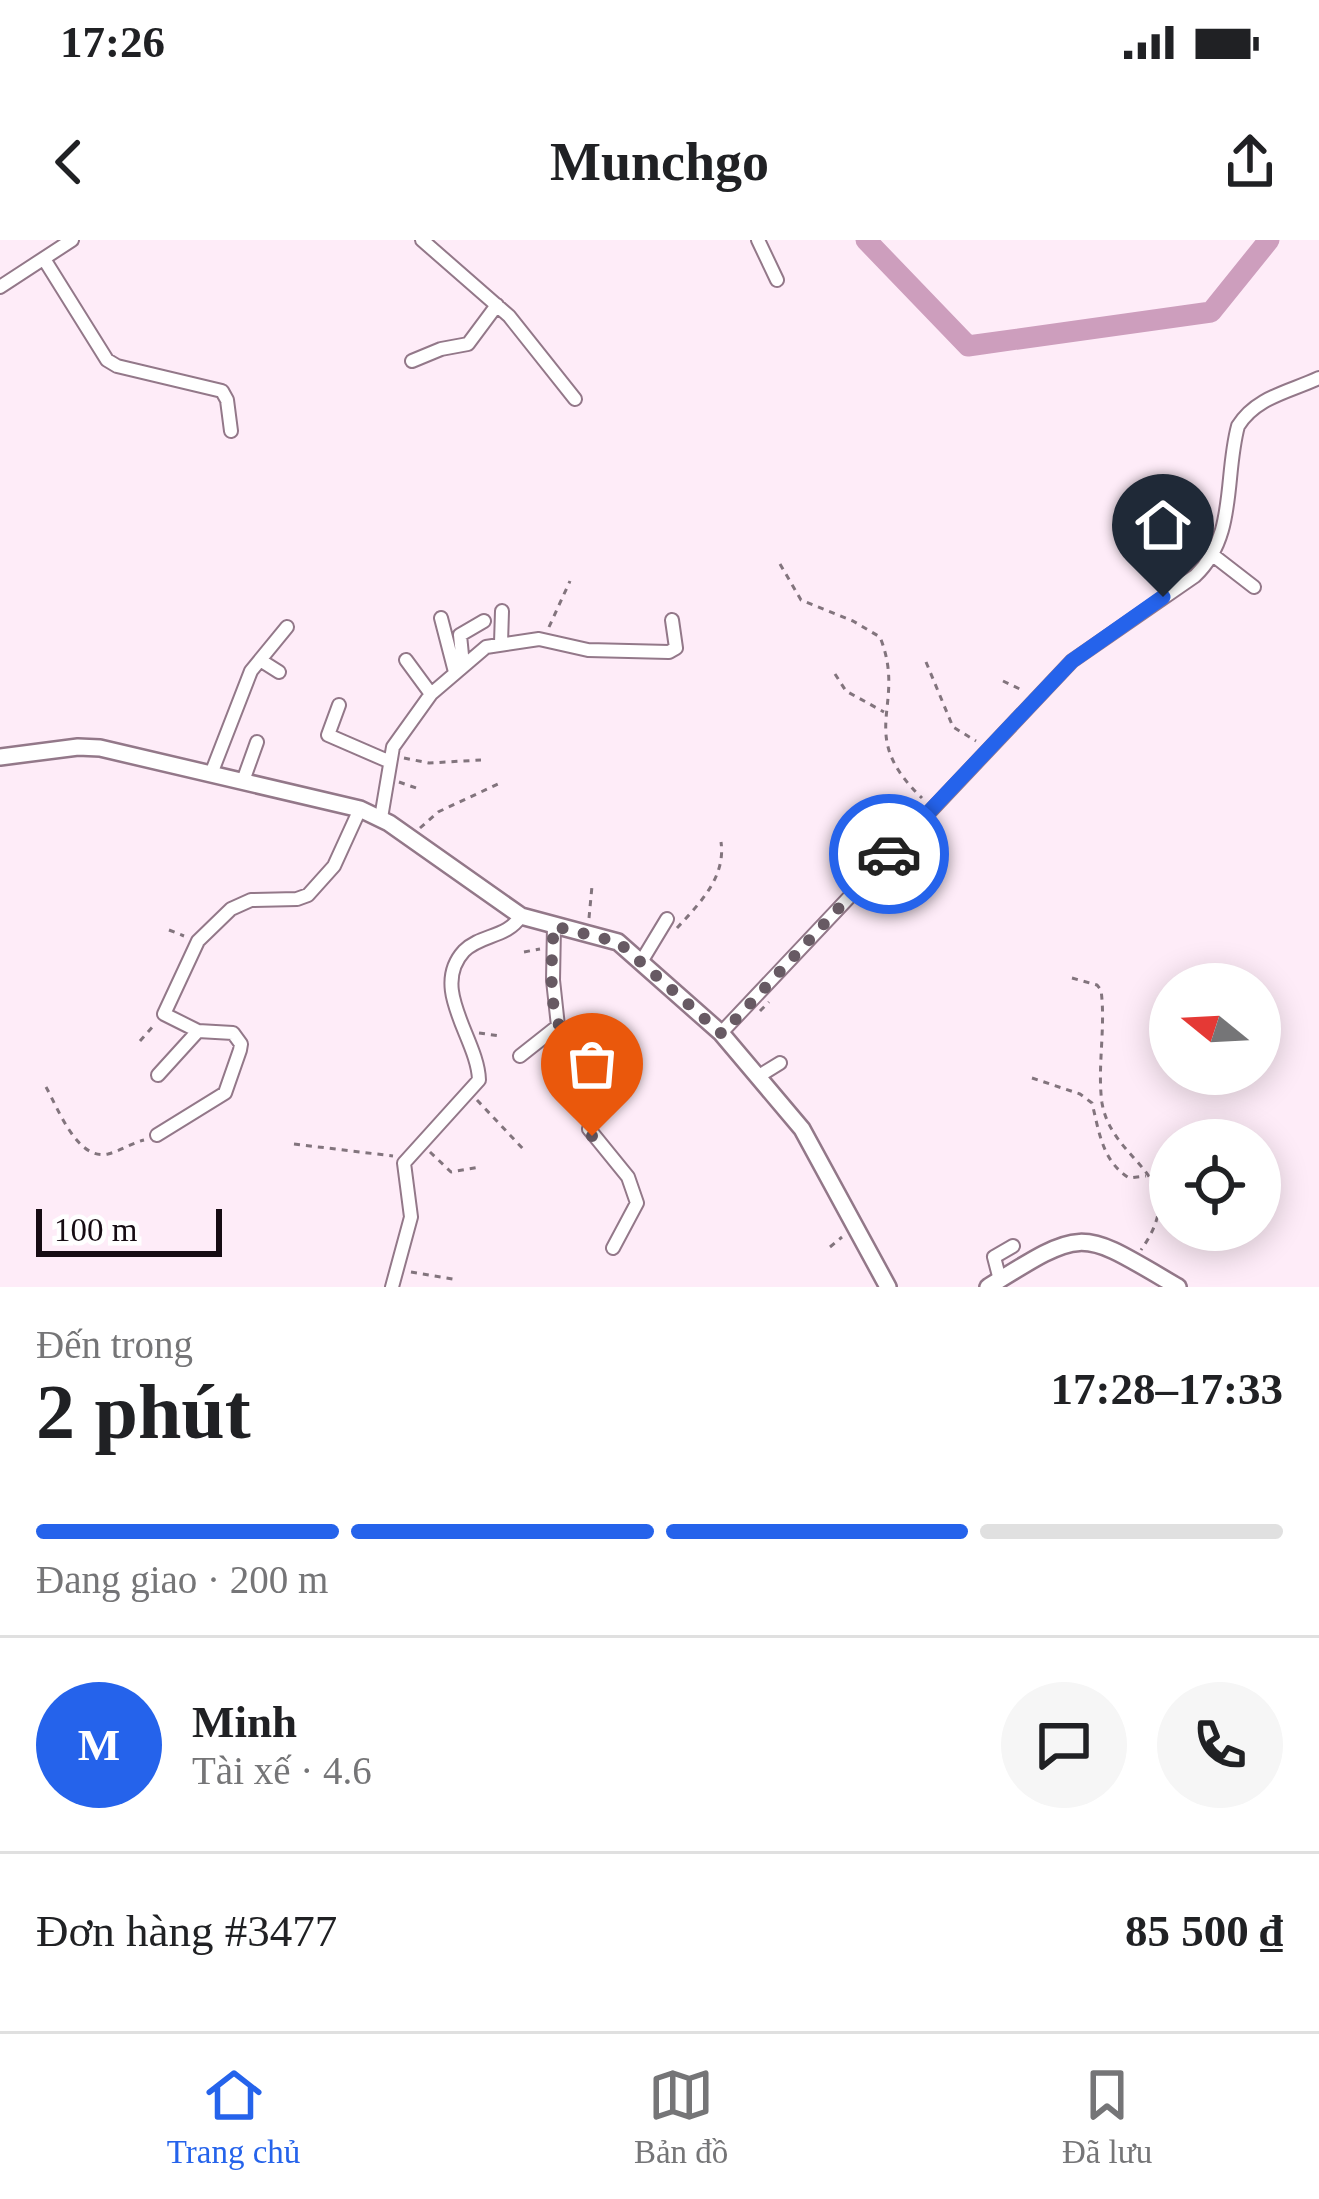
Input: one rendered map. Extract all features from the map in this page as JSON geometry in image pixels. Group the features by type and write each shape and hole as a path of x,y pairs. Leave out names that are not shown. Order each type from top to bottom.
{"main road":[{"path":"0,758 78,747 360,809 410,838 520,916 610,937 722,1034 802,1129 888,1287"},
{"path":"994,1284 1058,1244 1078,1240 1097,1243 1178,1287"}],"street":[{"path":"0,287 73,240"},
{"path":"422,240 496,304 575,399"},
{"path":"758,240 776,280"},
{"path":"44,259 107,359 117,366 222,391 231,431"},
{"path":"412,362 468,344 496,304"},
{"path":"722,1034 1072,661 1195,576 1217,551 1238,426 1246,411 1319,379"},
{"path":"1217,551 1254,587"},
{"path":"501,643 502,611"},
{"path":"441,618 459,668"},
{"path":"380,818 389,758 431,694 486,647 543,640 588,650 669,652 676,647 672,620"},
{"path":"459,668 460,635 484,621"},
{"path":"211,774 260,660 287,627"},
{"path":"260,660 279,672"},
{"path":"406,660 431,694"},
{"path":"339,705 329,736 389,758"},
{"path":"243,782 257,742"},
{"path":"153,743 155,761"},
{"path":"158,1136 227,1088 240,1050 238,1037 228,1030 198,1031 164,1014 198,941 241,903 308,895 334,866 360,809"},
{"path":"392,1287 411,1216 403,1175 407,1158 479,1080 453,998 454,968 471,945 508,931 520,916"},
{"path":"640,962 668,919"},
{"path":"554,926 560,1028 598,1068 603,1090 590,1129 636,1193 637,1202 613,1248"},
{"path":"162,986 180,981"},
{"path":"520,1056 560,1028"},
{"path":"158,1075 198,1031"},
{"path":"759,1076 780,1063"},
{"path":"994,1284 994,1257 1012,1246"}],"path":[{"path":"1144,524 1164,539 1189,537 1217,551"},
{"path":"779,564 797,597 853,620 880,638 890,670 885,746 891,761 932,808"},
{"path":"543,640 570,581"},
{"path":"926,662 953,727 989,747"},
{"path":"835,674 846,692 886,713"},
{"path":"1004,681 1036,696"},
{"path":"389,758 429,764 481,760"},
{"path":"386,777 419,789"},
{"path":"410,838 438,812 498,784"},
{"path":"670,935 717,876 721,842"},
{"path":"588,932 592,886"},
{"path":"170,930 198,941"},
{"path":"524,952 552,947"},
{"path":"1072,978 1102,990 1102,1100 1115,1133 1160,1199 1161,1216 1134,1261"},
{"path":"140,1041 164,1014"},
{"path":"556,1074 560,1028"},
{"path":"465,1031 500,1036"},
{"path":"1032,1078 1085,1097 1092,1103 1102,1148 1117,1168 1129,1178 1148,1176"},
{"path":"46,1087 81,1145 92,1152 111,1153 158,1136"},
{"path":"470,1093 525,1150"},
{"path":"421,1142 446,1170 480,1167"},
{"path":"294,1144 407,1158"},
{"path":"830,1247 855,1226"},
{"path":"397,1270 453,1279"}],"waterway":[{"path":"866,240 968,346 1211,312 1269,240"}],"way so far":[{"path":"592,1136 589,1121 603,1090 602,1080 588,1055 558,1026 554,926 618,942 722,1034 889,854"}],"route":[{"path":"889,854 1049,682 1099,640 1163,597"}]}
